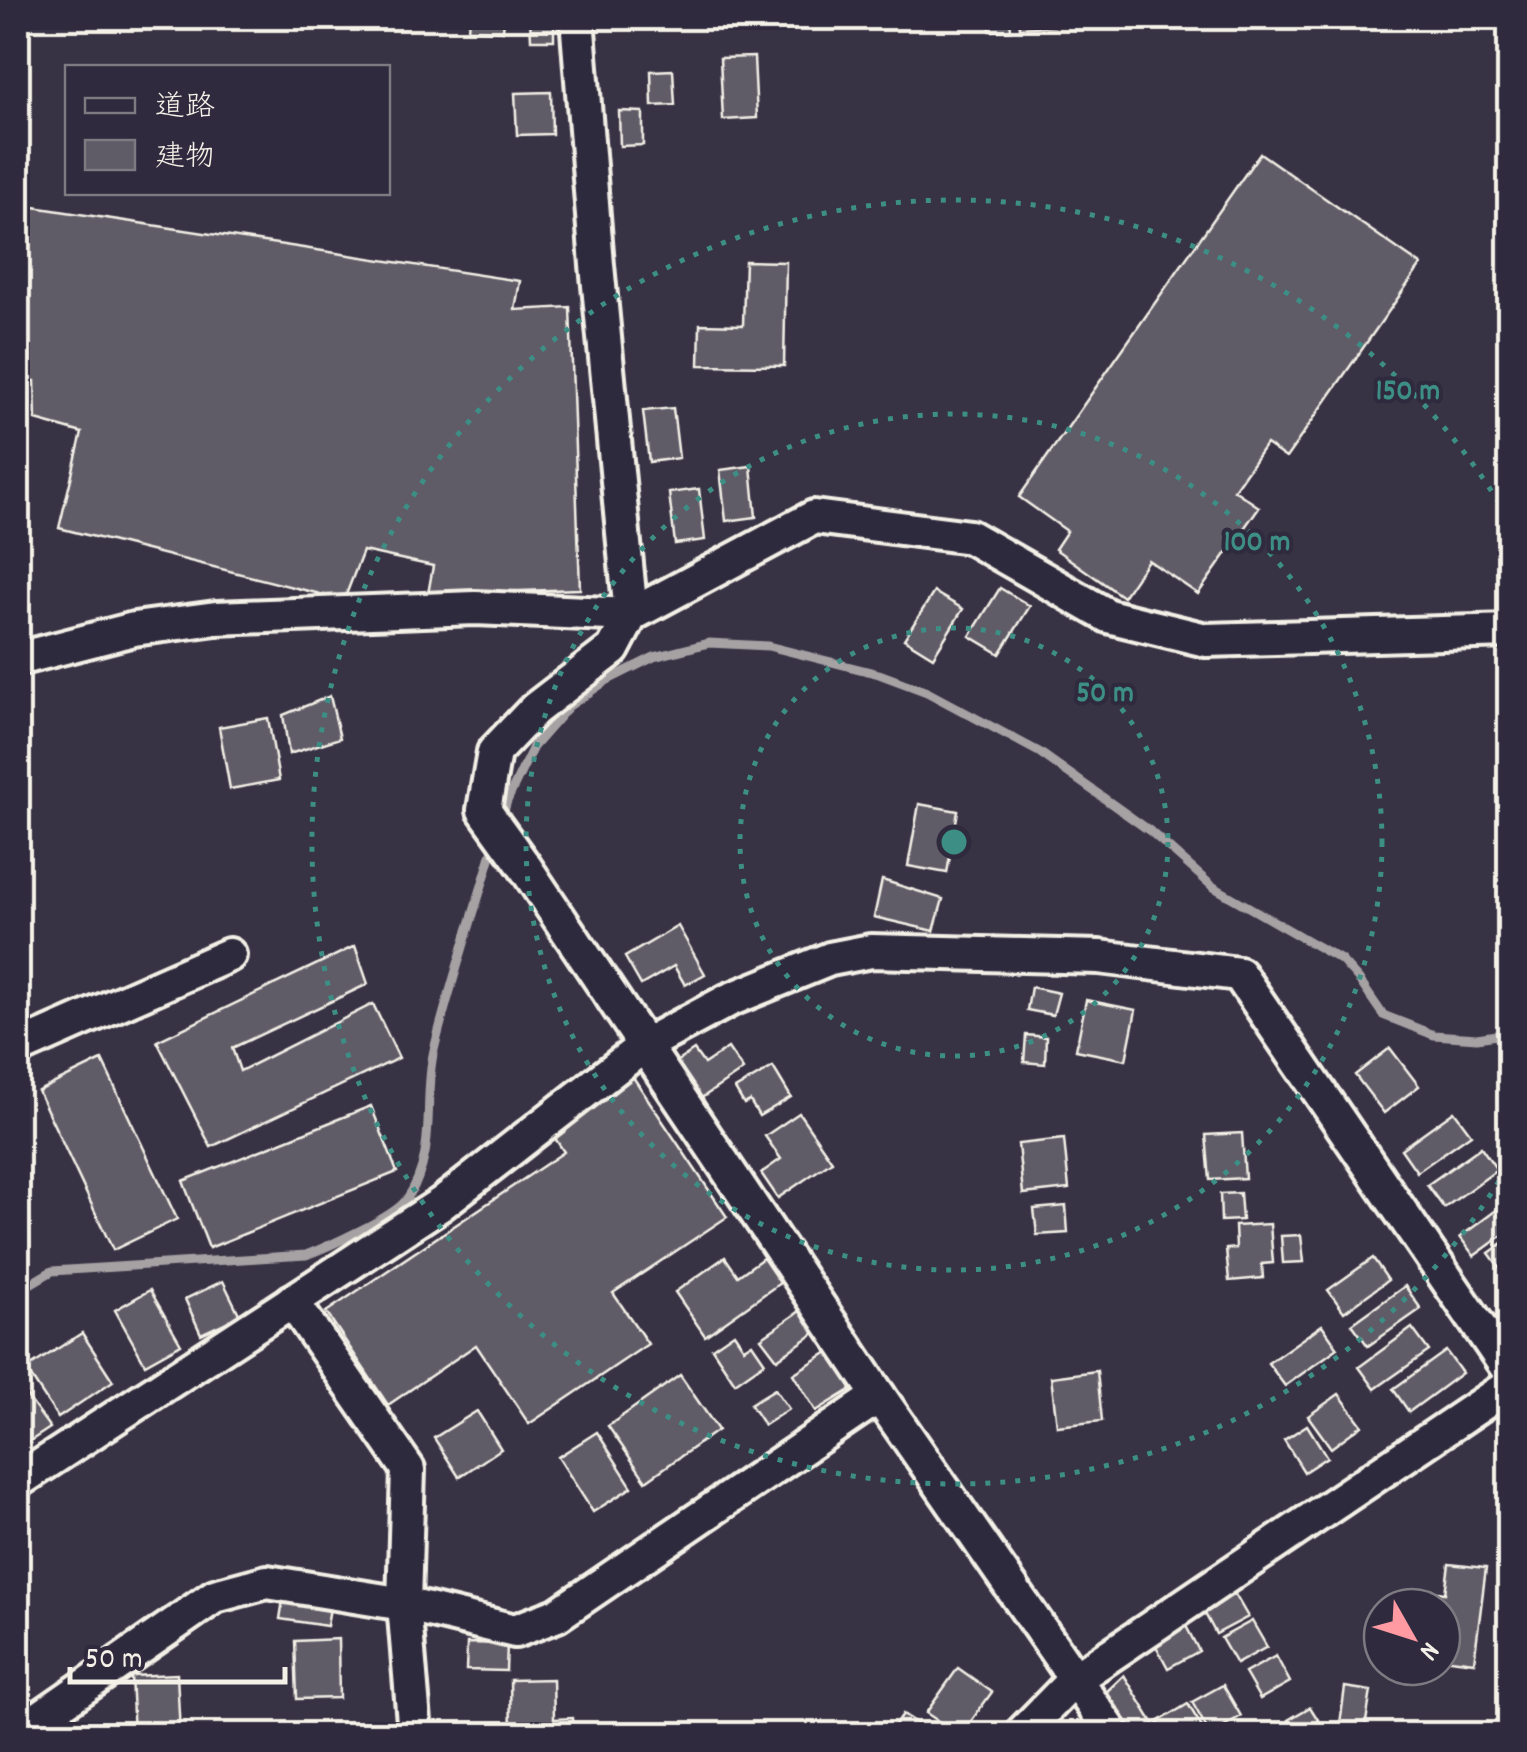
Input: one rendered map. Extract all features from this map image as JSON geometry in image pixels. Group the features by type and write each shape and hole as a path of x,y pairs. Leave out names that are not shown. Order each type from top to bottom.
{"street":[{"path":"577,18 631,615 613,649 535,709 494,752 484,810 879,1396 1113,1734"},
{"path":"18,658 134,629 216,618 476,608 631,615 814,518 970,536 1108,616 1206,640 1510,630"},
{"path":"18,1481 441,1204 645,1045 728,1000 830,959 871,951 1098,957 1239,974 1510,1372"},
{"path":"18,1048 229,955"},
{"path":"292,1301 408,1469 404,1604 415,1734"},
{"path":"1021,1734 1076,1679 1510,1385"},
{"path":"18,1733 216,1596 267,1582 404,1604 515,1631 557,1616 879,1396"}],"building":[{"path":"469,18 504,18 503,31 468,29"},
{"path":"530,18 554,18 554,40 531,40"},
{"path":"989,18 1010,18 1011,30 990,31"},
{"path":"1019,18 1054,18 1054,26 1020,28"},
{"path":"754,57 757,118 723,120 720,58"},
{"path":"673,70 675,105 652,106 651,71"},
{"path":"551,92 552,134 517,135 515,93"},
{"path":"619,111 643,112 643,145 620,146"},
{"path":"1260,153 1421,265 1286,458 1266,444 1234,490 1259,507 1198,594 1148,560 1123,597 1055,549 1067,531 1019,497"},
{"path":"27,206 520,281 515,310 570,307 580,589 428,594 433,566 363,551 344,600 59,528 82,433 36,420 35,381 18,377 18,246"},
{"path":"745,261 786,262 784,366 699,365 700,324 743,325"},
{"path":"673,408 679,458 649,462 643,411"},
{"path":"751,466 756,517 726,521 720,470"},
{"path":"699,489 705,540 675,544 669,493"},
{"path":"1000,588 1030,606 1000,654 970,636"},
{"path":"934,592 963,609 933,657 904,639"},
{"path":"330,696 340,738 289,754 283,715"},
{"path":"268,718 279,780 230,789 219,727"},
{"path":"919,804 958,811 947,873 908,866"},
{"path":"882,880 943,899 934,931 874,917"},
{"path":"678,926 705,974 685,985 674,966 641,985 625,957"},
{"path":"355,946 368,984 232,1048 240,1071 373,1004 399,1058 211,1147 157,1041"},
{"path":"1031,987 1059,993 1053,1015 1027,1010"},
{"path":"1086,1000 1136,1010 1126,1060 1076,1050"},
{"path":"1026,1035 1046,1037 1045,1064 1024,1062"},
{"path":"728,1048 743,1070 700,1099 676,1062 694,1050 704,1064"},
{"path":"1390,1048 1419,1086 1384,1113 1355,1075"},
{"path":"102,1060 177,1219 113,1250 38,1091"},
{"path":"773,1067 791,1097 759,1116 750,1101 744,1104 735,1089"},
{"path":"633,1077 727,1217 613,1293 648,1344 529,1424 476,1345 388,1405 326,1312 564,1152 551,1132"},
{"path":"371,1106 397,1172 209,1248 183,1181"},
{"path":"1454,1111 1471,1134 1417,1172 1401,1149"},
{"path":"799,1113 832,1161 778,1198 761,1173 781,1159 765,1136"},
{"path":"1242,1133 1245,1178 1210,1180 1206,1135"},
{"path":"1064,1139 1069,1189 1023,1194 1018,1144"},
{"path":"1481,1147 1497,1170 1444,1208 1427,1185"},
{"path":"1240,1193 1242,1220 1221,1221 1220,1194"},
{"path":"1510,1200 1510,1230 1474,1256 1460,1237"},
{"path":"1066,1206 1068,1233 1037,1235 1034,1209"},
{"path":"1270,1224 1273,1263 1262,1264 1263,1278 1229,1281 1226,1249 1236,1248 1235,1226"},
{"path":"1301,1235 1304,1262 1283,1263 1281,1236"},
{"path":"1510,1238 1510,1272 1505,1275 1489,1253"},
{"path":"725,1257 738,1276 763,1258 780,1283 705,1336 675,1292"},
{"path":"1373,1258 1388,1280 1344,1312 1328,1290"},
{"path":"223,1281 240,1316 201,1334 185,1299"},
{"path":"1405,1286 1421,1309 1368,1346 1352,1324"},
{"path":"150,1290 181,1344 145,1364 115,1310"},
{"path":"803,1309 818,1331 777,1359 761,1338"},
{"path":"1322,1325 1338,1348 1285,1386 1268,1363"},
{"path":"1412,1328 1429,1351 1375,1389 1359,1367"},
{"path":"82,1333 113,1381 58,1418 26,1369"},
{"path":"734,1333 744,1348 752,1343 765,1362 735,1383 712,1348"},
{"path":"833,1349 857,1386 816,1411 793,1374"},
{"path":"1446,1351 1462,1373 1409,1412 1393,1389"},
{"path":"1097,1371 1102,1421 1057,1426 1051,1377"},
{"path":"680,1375 718,1430 646,1481 608,1426"},
{"path":"18,1384 50,1428 18,1449"},
{"path":"775,1389 789,1409 764,1425 750,1404"},
{"path":"1339,1394 1362,1425 1331,1448 1308,1416"},
{"path":"477,1411 501,1449 459,1477 434,1438"},
{"path":"1307,1425 1327,1457 1304,1472 1284,1440"},
{"path":"597,1432 632,1487 593,1512 558,1457"},
{"path":"1449,1564 1486,1568 1474,1662 1462,1660 1462,1587 1446,1587"},
{"path":"1233,1591 1248,1617 1216,1634 1202,1608"},
{"path":"284,1594 331,1601 327,1626 280,1619"},
{"path":"1252,1621 1267,1647 1236,1664 1221,1638"},
{"path":"1185,1624 1199,1651 1168,1668 1154,1642"},
{"path":"338,1639 339,1698 297,1699 295,1641"},
{"path":"467,1643 507,1644 506,1671 466,1670"},
{"path":"1276,1656 1290,1682 1260,1699 1245,1673"},
{"path":"958,1668 992,1692 962,1734 926,1713"},
{"path":"177,1674 180,1734 134,1734 131,1676"},
{"path":"1124,1675 1157,1729 1148,1734 1129,1734 1103,1695"},
{"path":"553,1679 554,1719 573,1718 574,1734 511,1734 510,1680"},
{"path":"1223,1685 1241,1716 1210,1734 1192,1702"},
{"path":"1345,1687 1371,1691 1365,1728 1340,1724"},
{"path":"1188,1704 1206,1734 1165,1734 1158,1722"},
{"path":"1310,1707 1327,1734 1296,1734 1288,1720"},
{"path":"903,1714 934,1734 889,1734"}],"waterway":[{"path":"502,818 533,747 569,706 606,681 654,657 709,643 768,646 879,674 927,692 1039,752 1150,831 1212,886 1341,960 1383,1015 1434,1035 1477,1038 1510,1033"},
{"path":"18,1291 52,1271 306,1255 399,1207 423,1164 434,1050 495,842"}]}
